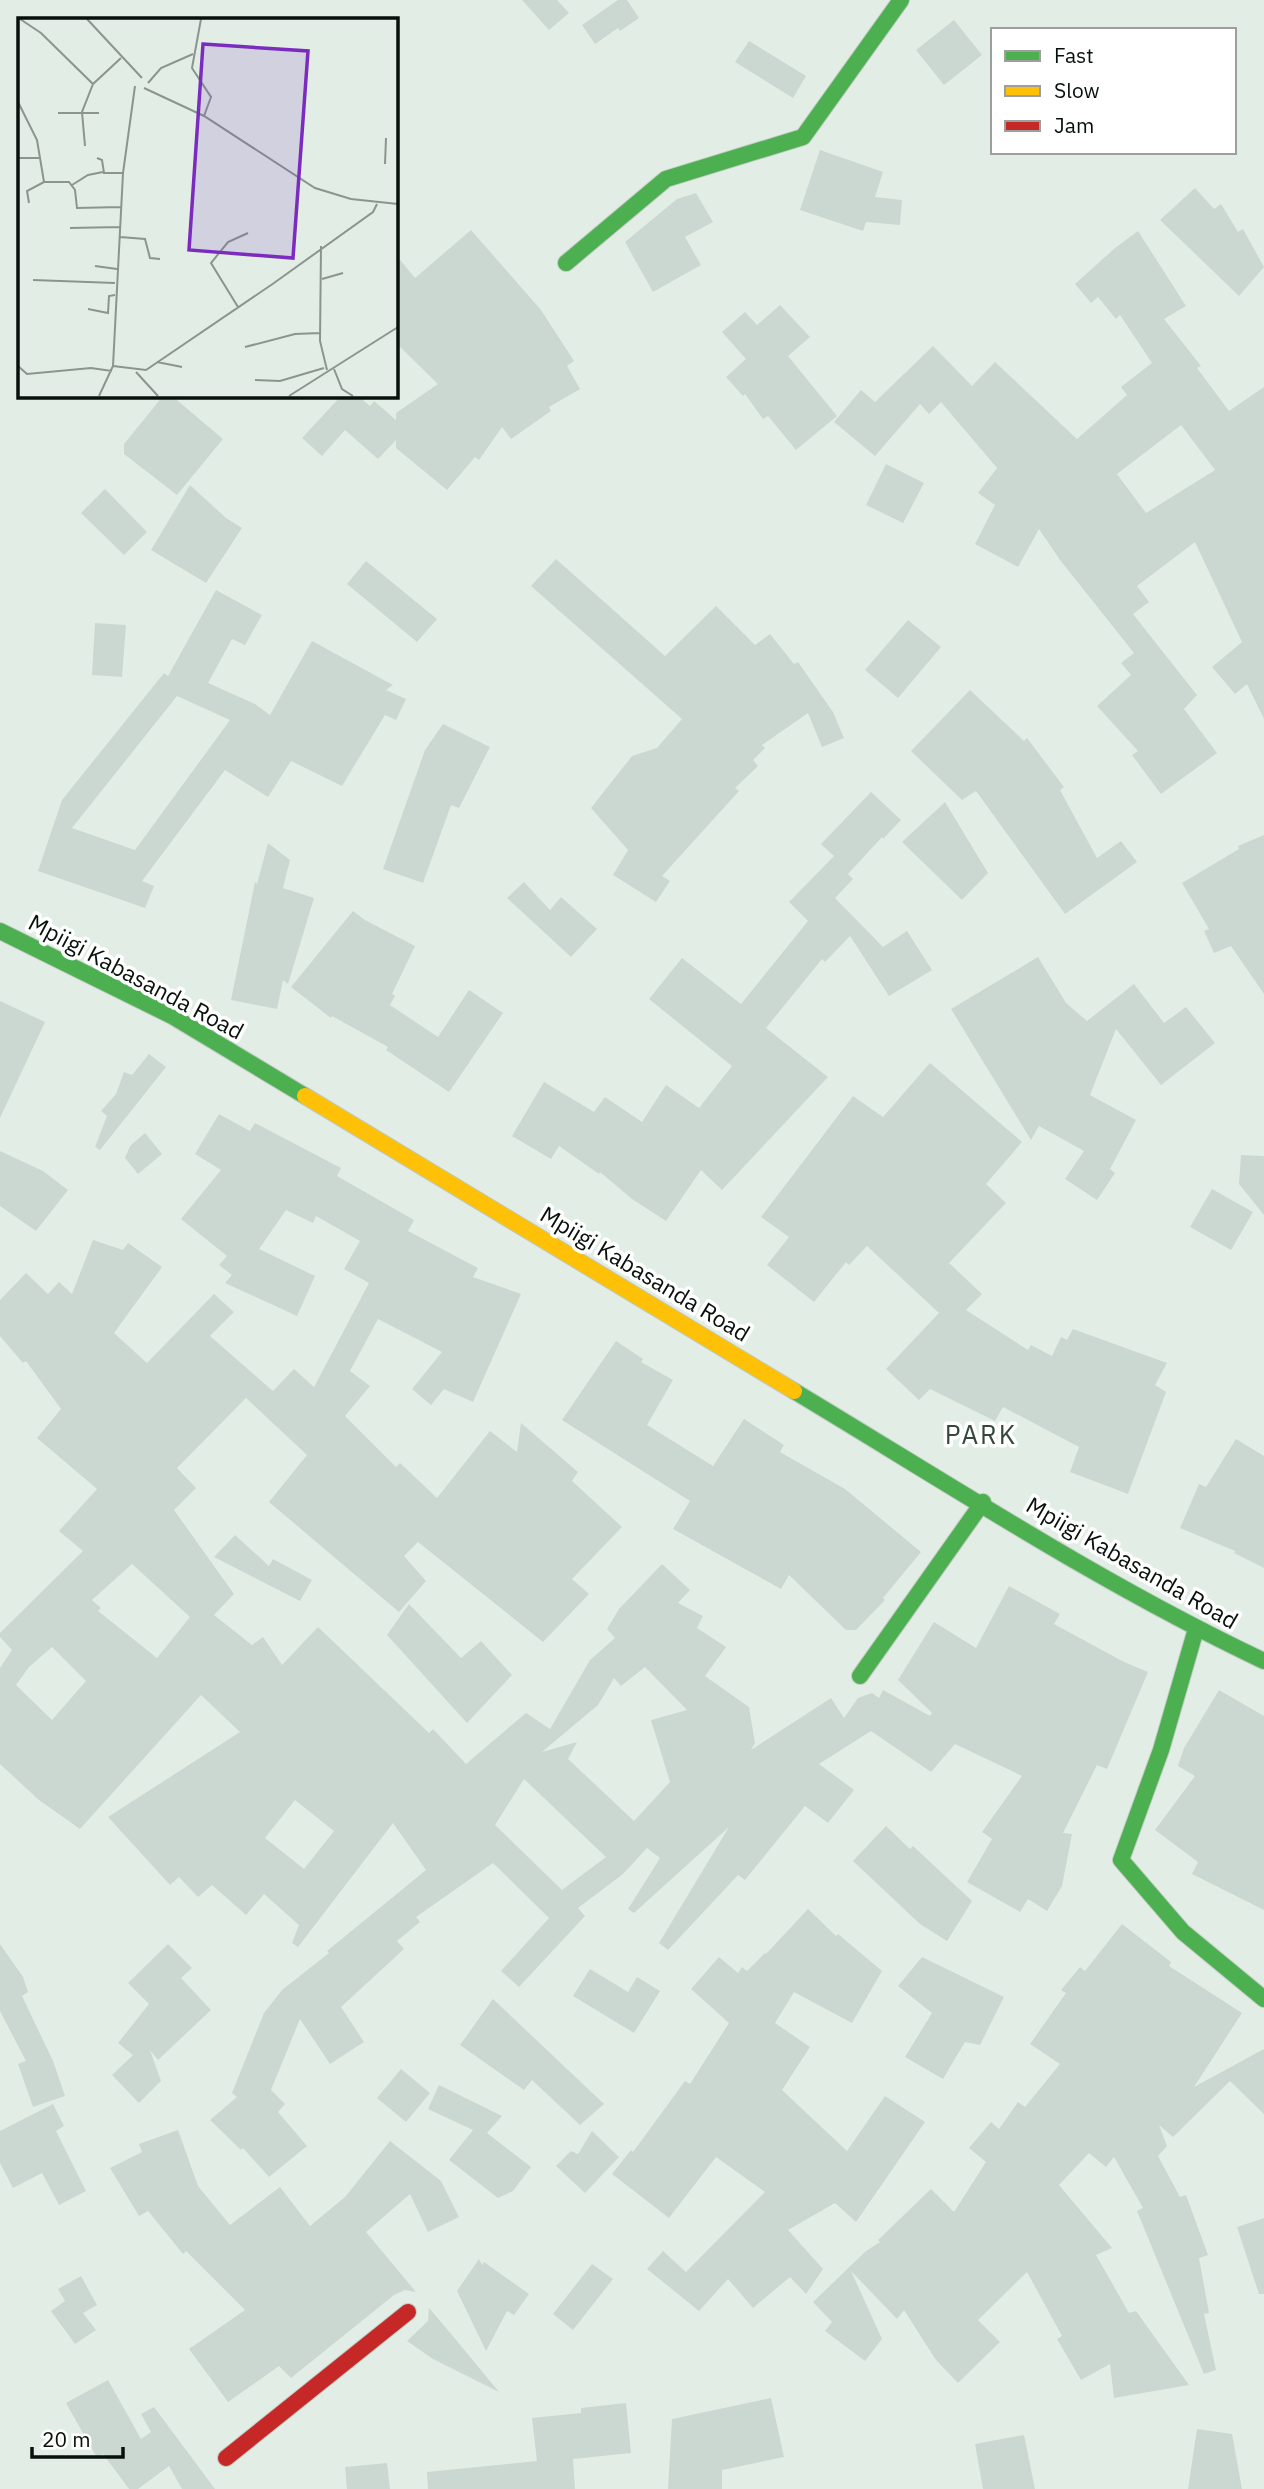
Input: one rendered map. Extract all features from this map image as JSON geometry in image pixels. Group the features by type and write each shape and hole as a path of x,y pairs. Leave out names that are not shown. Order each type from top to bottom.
{"main road":[{"path":"566,263 666,179 803,137 901,0"},
{"name":"Mpiigi Kabasanda Road","path":"0,931 172,1016 983,1502 1128,1592 1196,1629 1264,1661"},
{"path":"860,1676 983,1502"},
{"path":"1196,1629 1160,1749 1121,1860 1184,1932 1264,1999"},
{"path":"226,2458 408,2312"}],"building":[{"path":"522,0 557,0 569,13 549,30"},
{"path":"618,0 627,0 639,18 595,44 582,25"},
{"path":"954,20 982,55 944,85 916,50"},
{"path":"749,41 806,76 793,98 735,62"},
{"path":"820,150 883,172 875,197 902,200 900,225 866,222 863,231 800,210"},
{"path":"1195,188 1214,209 1221,204 1238,232 1243,229 1264,267 1239,296 1160,220"},
{"path":"696,193 713,222 685,237 701,265 653,292 625,242 677,199"},
{"path":"471,230 541,310 574,361 567,366 580,389 549,407 551,411 511,439 502,427 479,460 475,457 447,490 396,448 396,440 378,459 345,430 322,456 302,438 340,397 359,397 370,406 374,401 396,420 396,413 438,384 397,344 397,256 415,278"},
{"path":"1138,231 1186,306 1164,319 1201,366 1197,368 1229,411 1264,387 1264,719 1247,684 1235,694 1212,667 1242,642 1195,542 1137,586 1149,602 1133,614 1197,695 1184,709 1217,753 1161,794 1132,755 1138,751 1097,706 1131,675 1121,663 1134,653 1060,560 1039,529 1018,567 975,544 995,505 978,493 997,468 941,402 929,414 920,404 875,456 834,422 861,390 875,402 933,346 972,386 995,362 1077,439 1127,395 1121,387 1152,363 1120,315 1116,319 1098,297 1091,303 1075,284","holes":["1181,425 1215,470 1146,513 1117,474"]},
{"path":"780,305 810,337 788,356 837,416 796,450 768,416 763,419 745,394 743,396 726,377 746,359 722,332 745,312 757,325"},
{"path":"162,397 173,397 223,439 177,495 124,454 124,444"},
{"path":"886,464 924,483 903,523 866,505"},
{"path":"190,485 226,518 242,528 206,583 151,550"},
{"path":"105,489 147,532 124,555 81,513"},
{"path":"556,559 665,656 716,606 755,645 770,634 794,664 798,662 833,712 844,738 822,747 808,713 762,745 765,748 753,760 758,766 735,788 739,791 662,876 670,881 656,902 613,875 628,850 591,808 632,756 657,748 682,719 531,586"},
{"path":"366,561 437,619 417,642 347,584"},
{"path":"216,590 262,615 245,645 232,639 208,683 255,704 270,715 312,641 393,685 386,690 406,699 396,720 385,715 342,786 291,761 268,797 225,770 142,881 154,886 145,908 38,871 62,800 164,673 168,676","holes":["177,696 230,720 135,850 72,828"]},
{"path":"908,620 941,647 898,698 865,670"},
{"path":"95,623 126,625 122,677 92,675"},
{"path":"970,690 1024,741 1027,738 1064,787 1060,790 1097,858 1121,841 1137,862 1065,914 976,791 962,800 911,751"},
{"path":"443,724 490,747 459,808 451,805 423,883 383,869 425,750"},
{"path":"871,792 901,820 848,874 853,879 835,898 883,947 907,931 932,970 889,996 850,936 825,962 822,959 766,1028 828,1077 722,1190 701,1170 666,1221 632,1199 600,1172 599,1174 559,1146 551,1159 512,1136 544,1082 594,1112 605,1097 642,1122 666,1085 699,1108 732,1066 649,999 682,958 741,1004 808,921 789,902 834,856 821,844"},
{"path":"945,802 988,873 962,900 902,842"},
{"path":"1264,835 1264,994 1231,946 1214,953 1204,931 1209,929 1182,883 1239,849 1238,846"},
{"path":"268,843 290,860 283,888 314,898 288,984 283,980 277,1009 231,1000 255,882 257,884"},
{"path":"524,882 550,910 561,897 597,929 571,957 507,898"},
{"path":"353,911 415,946 392,994 395,996 390,1005 438,1037 469,990 503,1013 449,1092 386,1050 388,1047 332,1016 331,1018 291,987"},
{"path":"1038,957 1066,1003 1087,1021 1134,984 1164,1023 1186,1007 1215,1043 1161,1085 1116,1029 1090,1095 1136,1120 1110,1169 1115,1173 1097,1200 1065,1179 1084,1151 1039,1126 1031,1140 951,1009"},
{"path":"0,1001 45,1022 0,1118"},
{"path":"149,1054 166,1067 100,1150 95,1147 107,1116 101,1111 116,1094 124,1072 132,1075"},
{"path":"930,1063 1022,1142 986,1184 1006,1203 949,1263 982,1294 966,1310 1028,1350 1031,1345 1052,1356 1061,1337 1067,1340 1073,1329 1167,1363 1155,1385 1166,1392 1128,1494 1070,1472 1079,1447 1003,1407 995,1421 930,1389 919,1400 886,1369 939,1313 867,1246 849,1265 846,1262 814,1302 767,1265 789,1237 761,1217 853,1096 883,1117"},
{"path":"219,1114 250,1131 255,1123 341,1168 337,1176 414,1220 408,1231 478,1268 473,1277 521,1294 473,1402 444,1389 431,1405 412,1389 442,1352 378,1319 350,1371 370,1386 345,1416 396,1467 400,1463 437,1498 490,1431 517,1452 521,1423 578,1472 572,1481 622,1527 572,1579 589,1594 543,1642 418,1542 404,1556 426,1581 399,1612 269,1502 307,1455 246,1398 177,1468 196,1488 174,1510 234,1594 214,1615 252,1645 263,1637 282,1665 318,1627 429,1733 433,1729 466,1764 526,1713 550,1729 590,1660 615,1638 607,1629 619,1609 662,1564 690,1590 678,1603 703,1616 697,1628 726,1647 705,1676 749,1707 755,1743 751,1750 831,1698 844,1718 858,1698 872,1693 879,1698 883,1690 930,1716 932,1713 898,1680 934,1622 976,1648 1009,1586 1060,1614 1054,1624 1148,1672 1107,1769 1097,1765 1063,1833 1072,1834 1062,1886 1047,1911 1028,1899 1020,1912 967,1882 992,1839 982,1832 1022,1776 955,1744 931,1772 871,1731 819,1764 854,1790 828,1823 805,1806 745,1880 738,1875 668,1950 659,1943 729,1827 634,1913 628,1909 660,1858 647,1848 623,1874 578,1908 585,1916 519,1987 501,1971 549,1918 493,1863 416,1917 420,1922 397,1941 404,1949 341,2007 364,2042 330,2064 300,2019 271,2090 285,2104 278,2112 307,2146 269,2177 243,2148 241,2150 210,2120 237,2097 232,2093 264,2013 282,1990 426,1870 393,1823 298,1947 292,1943 299,1925 264,1894 246,1915 212,1885 198,1897 179,1877 170,1885 108,1817 240,1732 201,1695 80,1829 39,1800 0,1764 0,1668 12,1650 0,1637 0,1633 83,1551 59,1531 97,1489 37,1438 61,1409 26,1361 23,1363 0,1336 0,1300 26,1273 48,1294 59,1282 72,1294 93,1240 123,1250 128,1243 162,1267 114,1333 147,1363 214,1294 234,1312 210,1336 273,1391 294,1369 314,1387 369,1283 344,1269 360,1241 316,1216 313,1223 286,1210 259,1249 315,1276 297,1316 225,1283 232,1275 219,1265 227,1256 181,1219 221,1170 195,1154","holes":["132,1564 190,1617 157,1658 98,1611 101,1608 92,1600","52,1647 86,1681 52,1720 16,1685 29,1667","645,1667 687,1710 651,1720 670,1782 634,1821 568,1759 577,1742 542,1752 598,1705 614,1678 621,1686","524,1779 606,1857 562,1890 495,1825","295,1800 334,1831 304,1869 265,1838"]},
{"path":"145,1133 162,1154 138,1174 125,1158 130,1146"},
{"path":"0,1151 43,1171 68,1190 36,1231 0,1206"},
{"path":"1241,1155 1264,1156 1264,1215 1239,1184"},
{"path":"1212,1189 1253,1212 1231,1250 1190,1227"},
{"path":"616,1341 643,1359 641,1362 673,1380 647,1425 713,1466 744,1419 784,1445 780,1452 845,1489 921,1552 883,1598 885,1600 856,1630 846,1630 789,1575 781,1589 673,1529 690,1501 562,1420"},
{"path":"1236,1439 1264,1456 1264,1568 1234,1553 1235,1551 1180,1528 1199,1484 1206,1487"},
{"path":"235,1535 269,1566 273,1559 312,1580 300,1601 214,1557"},
{"path":"409,1604 461,1658 481,1641 512,1675 467,1723 387,1635"},
{"path":"1219,1690 1264,1716 1264,1910 1192,1874 1198,1862 1155,1830 1195,1776 1178,1766 1184,1748"},
{"path":"886,1826 910,1849 913,1846 972,1901 947,1941 920,1924 853,1861"},
{"path":"808,1909 836,1936 838,1934 882,1971 852,2023 794,1992 775,2023 810,2047 782,2090 847,2151 885,2096 925,2122 856,2222 835,2203 788,2230 823,2269 806,2294 790,2277 753,2308 728,2279 699,2311 647,2269 663,2251 686,2272 765,2192 716,2157 669,2218 612,2174 631,2150 633,2152 685,2081 690,2084 729,2023 691,1989 719,1957 738,1973 742,1967 747,1971"},
{"path":"1122,1924 1171,1962 1169,1966 1242,2013 1194,2087 1264,2049 1264,2114 1230,2081 1173,2137 1159,2125 1167,2146 1158,2156 1180,2197 1186,2195 1208,2255 1199,2258 1209,2313 1204,2314 1216,2370 1204,2374 1137,2211 1143,2208 1114,2157 1106,2167 1089,2153 1059,2185 1112,2248 1096,2255 1129,2313 1136,2311 1189,2385 1114,2398 1110,2364 1081,2380 1057,2339 1062,2336 1027,2272 978,2320 1000,2342 958,2383 936,2360 904,2310 897,2319 851,2271 882,2339 865,2361 825,2331 832,2322 813,2302 866,2251 880,2242 878,2240 931,2189 954,2212 986,2162 969,2148 991,2122 999,2129 1018,2102 1025,2107 1060,2064 1030,2044 1066,1993 1061,1990 1080,1967 1085,1971"},
{"path":"0,1944 23,1977 28,1992 22,1996 53,2061 65,2096 33,2107 18,2064 26,2061 0,2011"},
{"path":"168,1944 192,1968 181,1978 211,2010 158,2060 150,2050 161,2081 139,2103 112,2075 133,2055 118,2043 149,2004 128,1983"},
{"path":"922,1957 1004,1997 980,2045 965,2042 943,2079 905,2057 932,2013 898,1986"},
{"path":"590,1969 628,1992 637,1977 660,1991 634,2033 573,1996"},
{"path":"493,1999 604,2104 580,2125 532,2080 524,2090 460,2045"},
{"path":"401,2069 430,2093 406,2122 377,2098"},
{"path":"439,2085 502,2116 487,2133 531,2167 513,2191 498,2198 449,2160 473,2130 428,2109"},
{"path":"53,2104 64,2126 56,2131 86,2191 59,2205 42,2173 13,2188 0,2163 0,2131"},
{"path":"178,2130 198,2186 230,2225 280,2187 310,2226 345,2197 390,2141 441,2181 459,2217 428,2232 410,2194 366,2232 416,2292 405,2290 394,2295 291,2378 279,2366 228,2402 189,2349 245,2310 186,2251 183,2254 148,2211 139,2216 110,2168 142,2152 139,2144"},
{"path":"592,2131 619,2157 585,2193 556,2166 571,2151 578,2154"},
{"path":"1264,2218 1264,2294 1259,2294 1237,2227"},
{"path":"479,2259 482,2265 484,2262 529,2294 514,2315 507,2311 486,2351 457,2291"},
{"path":"592,2264 613,2279 573,2330 553,2314"},
{"path":"81,2276 97,2305 83,2313 96,2330 75,2344 51,2311 65,2301 58,2289"},
{"path":"429,2308 499,2392 433,2359 407,2341 428,2321"},
{"path":"108,2380 141,2439 151,2432 141,2414 154,2407 215,2489 182,2489 169,2466 138,2489 129,2489 103,2454 97,2458 66,2403"},
{"path":"771,2398 784,2457 722,2470 722,2489 668,2489 672,2419"},
{"path":"626,2403 631,2453 573,2459 575,2489 428,2489 427,2472 537,2461 532,2418 581,2413 581,2408"},
{"path":"1197,2429 1232,2434 1242,2489 1188,2489"},
{"path":"1024,2435 1035,2489 983,2489 975,2444"},
{"path":"387,2463 390,2489 347,2489 345,2467"}],"traffic: fast":[{"path":"566,263 666,179 803,137 901,0"},
{"path":"0,931 172,1016 305,1096"},
{"path":"794,1391 1085,1566 1264,1661"},
{"path":"860,1676 983,1502"},
{"path":"1196,1629 1161,1750 1121,1860 1183,1932 1264,1999"}],"traffic: slow":[{"path":"305,1096 794,1391"}],"traffic: jam":[{"path":"226,2458 408,2312"}],"district":[{"name":"PARK","path":"981,1435"}]}
